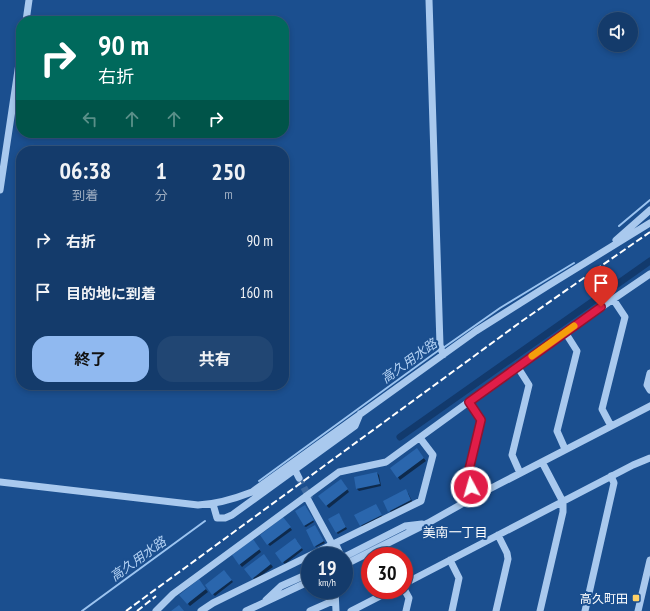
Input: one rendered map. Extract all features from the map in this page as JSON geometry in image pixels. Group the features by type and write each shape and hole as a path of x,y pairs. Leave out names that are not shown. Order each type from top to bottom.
{"street":[{"path":"27,16 29,0"},
{"path":"429,0 441,350"},
{"path":"0,190 16,83"},
{"path":"601,254 650,210"},
{"path":"0,482 198,505 213,504 252,492 360,414 441,350 650,223"},
{"path":"156,611 173,594 339,472 386,462 517,366 650,274"},
{"path":"611,426 602,409 625,317 613,299"},
{"path":"565,332 578,351 557,431 566,449"},
{"path":"517,366 529,385 512,455 520,473"},
{"path":"650,373 647,385 650,390"},
{"path":"469,402 481,420 467,478 476,496"},
{"path":"353,560 428,523 476,496 650,406"},
{"path":"213,504 217,518 225,518 232,515 355,426 360,414"},
{"path":"202,611 212,604 334,546 421,501 433,455 420,438"},
{"path":"413,579 611,476 650,458"},
{"path":"540,611 563,512 563,502 542,462"},
{"path":"294,470 299,478"},
{"path":"585,611 614,483 611,476"},
{"path":"306,496 334,546"},
{"path":"353,552 405,526 428,523"},
{"path":"496,611 508,559 507,553 498,535"},
{"path":"450,560 459,578 452,611"},
{"path":"638,611 650,560"},
{"path":"260,605 281,586 301,577"},
{"path":"248,611 301,585"},
{"path":"351,611 374,599"},
{"path":"406,611 409,599"},
{"path":"311,611 335,600 336,611"}],"building":[{"path":"417,448 424,458 397,478 390,468"},
{"path":"377,472 380,484 356,489 354,477"},
{"path":"341,479 348,489 326,506 318,496"},
{"path":"406,489 411,500 388,512 383,501"},
{"path":"376,504 382,515 360,526 354,515"},
{"path":"305,505 314,520 304,526 295,511"},
{"path":"339,513 346,527 336,533 328,519"},
{"path":"283,517 291,527 267,545 260,535"},
{"path":"315,525 324,541 314,547 306,530"},
{"path":"295,538 301,547 282,563 275,553"},
{"path":"253,539 260,549 239,565 232,555"},
{"path":"264,554 271,564 252,579 244,569"},
{"path":"224,570 232,580 212,595 205,585"},
{"path":"199,579 206,589 187,604 179,595"},
{"path":"179,605 184,611 171,611"}],"waterway":[{"name":"高久用水路","path":"619,226 650,200"},
{"path":"400,437 650,261"},
{"name":"高久用水路","path":"443,348 500,308 574,263"},
{"name":"高久用水路","path":"259,481 439,350"},
{"name":"高久用水路","path":"82,611 205,521"}],"tunnel":[{"path":"299,478 310,499"}],"railway":[{"path":"126,611 522,321 650,232"},
{"path":"137,611 156,596"}],"slow traffic":[{"path":"532,356 574,326"}],"place":[{"name":"高久町田","path":"636,598"}],"district":[{"name":"美南一丁目","path":"455,532"}],"route":[{"path":"471,487 467,478 481,420 469,402 601,307"}]}
